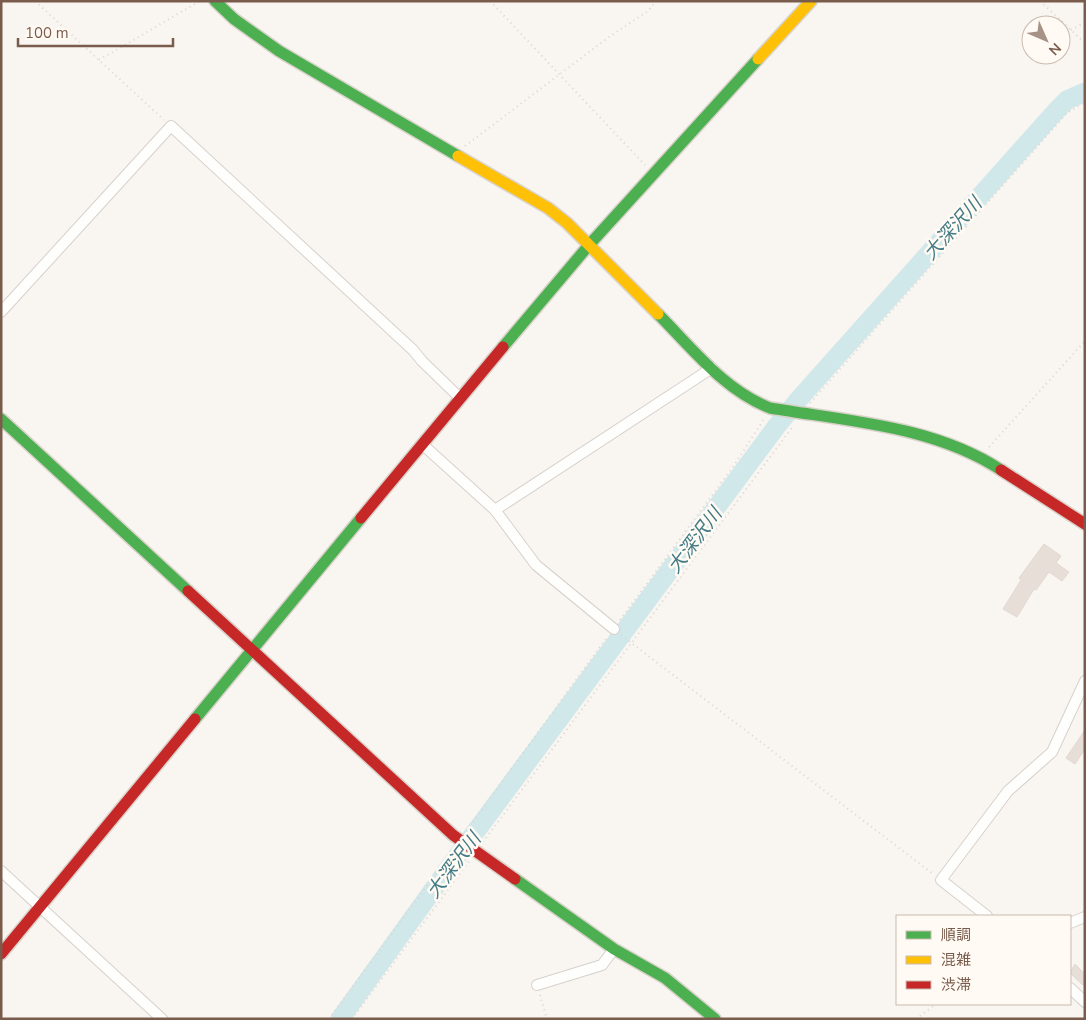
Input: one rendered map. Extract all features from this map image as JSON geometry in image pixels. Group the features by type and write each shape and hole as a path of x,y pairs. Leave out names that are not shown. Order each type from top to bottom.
{"street":[{"path":"215,1 234,19 263,41 548,208 589,245 730,386 750,400 770,408 886,428 940,440 980,456 1085,524"},
{"path":"1,954 460,398 589,245 811,1"},
{"path":"1,312 171,126 406,343 460,398"},
{"path":"495,510 712,368"},
{"path":"1,419 460,841 614,949 665,978 715,1019"},
{"path":"422,444 495,510 536,565 614,629"},
{"path":"986,915 941,880 1008,791 1052,752 1085,682"},
{"path":"1,871 162,1019"},
{"path":"1071,923 1085,917"},
{"path":"537,985 602,965 614,949"},
{"path":"1071,989 1085,1002"}],"path":[{"path":"35,1 171,126"},
{"path":"99,60 200,1"},
{"path":"490,1 654,174"},
{"path":"456,153 559,74 648,11 656,1"},
{"path":"1040,1 1055,15"},
{"path":"1085,22 1071,30 1085,43"},
{"path":"352,1019 813,399 1067,113 1085,102"},
{"path":"980,456 1085,341"},
{"path":"614,629 941,880"},
{"path":"329,1019 460,841"},
{"path":"537,985 547,1019"},
{"path":"916,1019 935,1005"}],"building":[{"path":"1044,544 1061,556 1056,563 1069,572 1062,581 1049,572 1036,590 1034,589 1017,617 1003,609 1021,580 1019,578"},
{"path":"1085,730 1085,749 1075,764 1066,758"},
{"path":"1075,964 1085,974 1085,987 1071,974"}],"waterway":[{"name":"大深沢川","path":"340,1019 456,858 776,427 1056,111 1067,100 1085,92"}],"traffic: fast":[{"path":"215,1 234,19 279,51 458,156"},
{"path":"503,347 589,245 758,59"},
{"path":"658,314 724,380 738,391 770,408 889,427 919,434 975,455 1001,470"},
{"path":"1,419 188,591"},
{"path":"195,719 361,518"},
{"path":"515,879 614,949 665,978 715,1019"}],"traffic: slow":[{"path":"758,59 811,1"},
{"path":"458,156 548,208 567,223 658,314"}],"traffic: jam":[{"path":"361,518 503,347"},
{"path":"1001,470 1085,524"},
{"path":"188,591 453,835 515,879"},
{"path":"1,954 195,719"}]}
